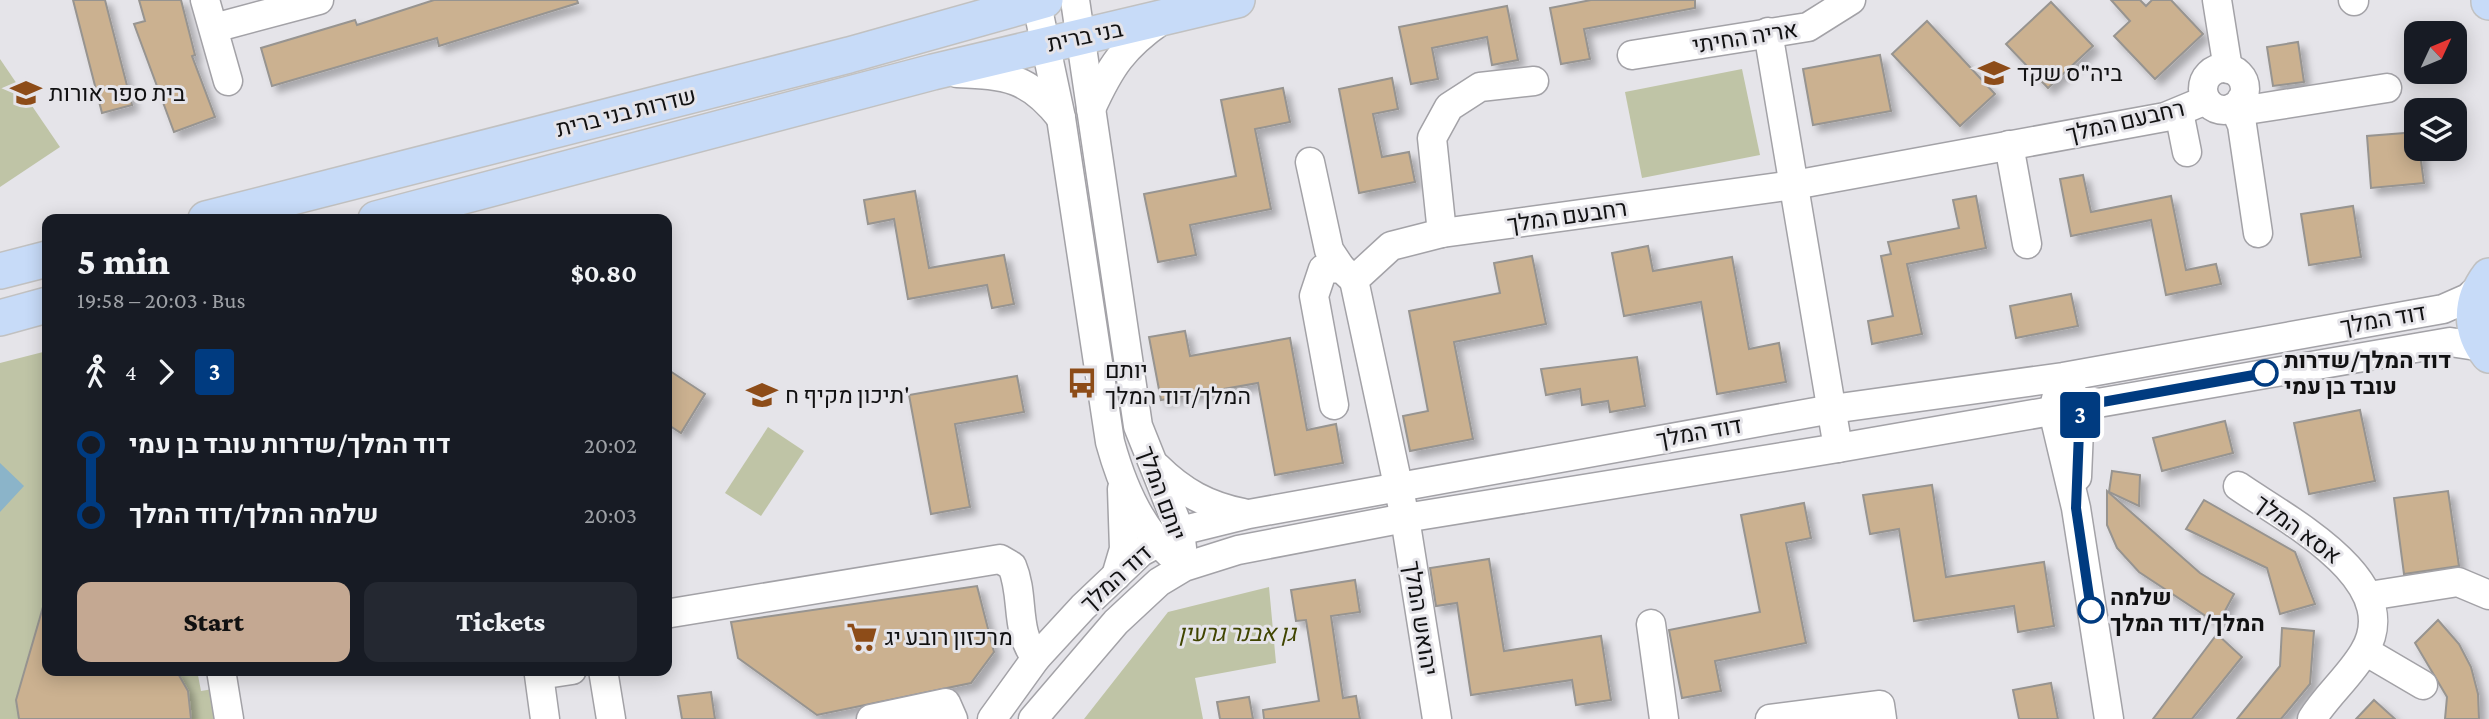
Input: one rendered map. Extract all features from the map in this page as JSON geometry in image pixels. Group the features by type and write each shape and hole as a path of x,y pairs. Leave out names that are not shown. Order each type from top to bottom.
{"main road":[{"name":"בני ברית","path":"933,72 1237,0"},
{"name":"שדרות בני ברית","path":"225,214 1040,1"},
{"name":"שדרות בני ברית","path":"395,214 933,72"},
{"path":"0,271 42,260"},
{"path":"2485,282 2473,317 2486,351"},
{"path":"0,318 42,306"}],"street":[{"path":"205,0 228,81"},
{"path":"214,28 319,0"},
{"path":"941,29 984,0"},
{"name":"יותם המלך","path":"1075,0 1064,41 1061,118 1101,394 1121,483 1168,536"},
{"name":"אריה החיתי","path":"1632,55 1808,27 1851,0"},
{"path":"2217,0 2228,69 2242,81 2237,103 2258,233"},
{"path":"1040,1 1064,41"},
{"path":"1091,109 1115,60 1133,40 1163,19"},
{"path":"1768,32 1838,448"},
{"name":"יותם המלך","path":"1064,41 1091,109 1138,426 1150,460 1168,536 1184,567"},
{"path":"2228,69 2216,70 2207,76 2203,87 2206,100 2217,109 2237,103 2253,109 2387,88"},
{"path":"933,72 1015,79 1046,99 1061,118"},
{"path":"1442,233 1432,138 1450,107 1480,87 1534,81"},
{"name":"רחבעם המלך","path":"1334,405 1314,296 1323,269 1347,274 1391,246 1442,233 1794,184 2179,112 2206,100"},
{"path":"2179,112 2187,152"},
{"path":"2009,145 2027,244"},
{"path":"1310,162 1329,250 1347,274 1405,517"},
{"name":"דוד המלך","path":"992,719 1036,657 1115,576 1168,536 1249,514 1832,409 2063,377 2443,309 2468,298 2485,282"},
{"name":"דוד המלך","path":"1033,719 1116,622 1159,582 1184,567 1237,550 1405,517 1838,448 2450,342 2486,351"},
{"path":"2063,377 2080,406 2076,508"},
{"path":"2063,377 2053,411 2076,508 2109,719"},
{"path":"1150,460 1177,487 1198,499 1249,514"},
{"path":"1115,576 1124,541 1121,483"},
{"name":"אסא המלך","path":"2238,486 2346,561 2369,596 2373,625 2365,651 2312,719"},
{"name":"יהואש המלך","path":"1405,517 1437,719"},
{"path":"672,613 1000,559 1012,566 1017,578 1022,635 1036,657"},
{"path":"2369,596 2458,582 2489,595"},
{"path":"1651,624 1664,719"},
{"path":"2365,651 2423,685"},
{"path":"222,676 229,719"},
{"path":"539,676 545,719"},
{"path":"604,676 611,719"},
{"path":"871,719 946,703 953,719"},
{"path":"1770,719 1880,705 1882,719"}],"green space":[{"path":"0,59 60,147 0,187"},
{"path":"1742,69 1760,155 1642,178 1625,92"},
{"path":"42,352 42,676 198,676 201,691 213,689 218,719 0,719 0,363"},
{"path":"768,427 804,451 761,516 725,493"},
{"name":"גן אבנר גרעין","path":"1269,587 1276,663 1195,678 1203,719 1084,719 1168,612"}],"water":[{"path":"0,463 24,486 0,512"}],"building":[{"path":"73,0 105,0 132,105 102,113"},
{"path":"139,0 181,0 195,55 192,56 215,117 174,132 134,24 145,21"},
{"path":"434,0 577,0 578,3 439,46 437,38 272,86 261,48 355,20 357,25"},
{"path":"1591,0 1695,0 1695,8 1584,29 1590,59 1561,64 1550,8"},
{"path":"2111,0 2140,0 2146,6 2152,0 2171,0 2203,34 2155,79 2114,36 2130,21"},
{"path":"2051,2 2093,46 2048,88 2006,44"},
{"path":"1507,6 1518,60 1492,65 1487,37 1432,48 1438,79 1411,84 1399,27"},
{"path":"1927,21 1995,94 1960,126 1892,54"},
{"path":"2298,42 2304,82 2273,86 2267,47"},
{"path":"1880,55 1891,111 1813,125 1803,69"},
{"path":"1392,78 1398,109 1373,114 1382,157 1409,152 1415,182 1359,193 1339,89"},
{"path":"1283,88 1290,122 1255,129 1271,209 1190,225 1196,255 1158,262 1144,194 1236,176 1221,100"},
{"path":"2404,133 2404,161 2421,161 2424,183 2371,188 2367,136"},
{"path":"2083,175 2091,212 2171,196 2186,270 2216,264 2221,284 2166,295 2151,220 2071,236 2060,179"},
{"path":"915,191 929,268 1004,255 1014,304 992,308 987,285 908,299 894,219 868,224 864,200"},
{"path":"1976,196 1986,248 1907,264 1922,334 1872,344 1868,321 1893,316 1881,256 1891,254 1888,242 1959,228 1953,200"},
{"path":"2353,206 2361,257 2309,265 2301,214"},
{"path":"1648,246 1653,271 1732,257 1749,349 1779,343 1786,382 1717,394 1701,302 1624,316 1612,253"},
{"path":"1532,256 1546,324 1454,342 1473,439 1410,451 1403,416 1428,411 1409,311 1500,293 1494,263"},
{"path":"2071,294 2078,326 2016,338 2010,306"},
{"path":"1185,331 1190,356 1290,338 1307,430 1336,424 1343,463 1275,475 1258,383 1161,400 1149,337"},
{"path":"1637,357 1645,406 1610,412 1608,401 1582,405 1580,389 1546,395 1541,369"},
{"path":"672,372 705,394 681,433 672,427"},
{"path":"1017,376 1024,412 955,424 970,507 931,514 909,395"},
{"path":"2360,410 2375,481 2309,494 2294,423"},
{"path":"2225,421 2233,453 2162,471 2153,438"},
{"path":"2112,471 2140,475 2139,506 2109,492"},
{"path":"1932,485 1946,577 2044,562 2054,626 2018,632 2014,606 1914,621 1899,529 1870,534 1863,495"},
{"path":"2107,491 2200,573 2234,594 2218,624 2139,572 2117,548 2107,525"},
{"path":"2448,491 2459,566 2404,574 2394,498"},
{"path":"2204,500 2295,552 2315,604 2280,614 2267,568 2186,529"},
{"path":"1804,503 1811,538 1786,543 1806,643 1715,661 1721,691 1682,698 1669,630 1760,612 1741,515"},
{"path":"1489,559 1504,651 1601,636 1611,700 1576,705 1572,680 1471,695 1457,603 1436,606 1430,568"},
{"path":"1355,580 1360,612 1331,616 1343,698 1356,696 1360,719 1264,719 1263,710 1319,701 1306,620 1296,621 1291,590"},
{"name":"מרכזון רובע יג","path":"977,586 994,652 971,683 817,715 738,658 731,622"},
{"path":"42,610 42,676 179,676 188,691 191,719 19,719 16,700"},
{"path":"2438,620 2459,644 2471,667 2478,694 2479,719 2445,719 2447,697 2415,643"},
{"path":"2282,628 2314,631 2310,684 2281,719 2237,719 2280,666"},
{"path":"2217,634 2242,657 2192,719 2153,719"},
{"path":"2051,683 2058,719 2019,719 2013,690"},
{"path":"711,692 715,719 682,719 678,696"},
{"path":"1249,697 1253,719 1220,719 1217,702"},
{"path":"2374,700 2395,719 2356,719"}],"bus line":[{"name":"3","path":"2091,610 2076,508 2080,406 2265,373"}],"place":[{"name":"ביה\"ס שקד","path":"1994,73"},
{"name":"בית ספר אורות","path":"26,93"},
{"name":"דוד המלך/שדרות עובד בן עמי","path":"2265,373"},
{"name":"יותם המלך/דוד המלך","path":"1082,383"},
{"name":"תיכון מקיף ח'","path":"762,395"},
{"name":"שלמה המלך/דוד המלך","path":"2091,610"},
{"name":"מרכזון רובע יג","path":"862,637"}]}
